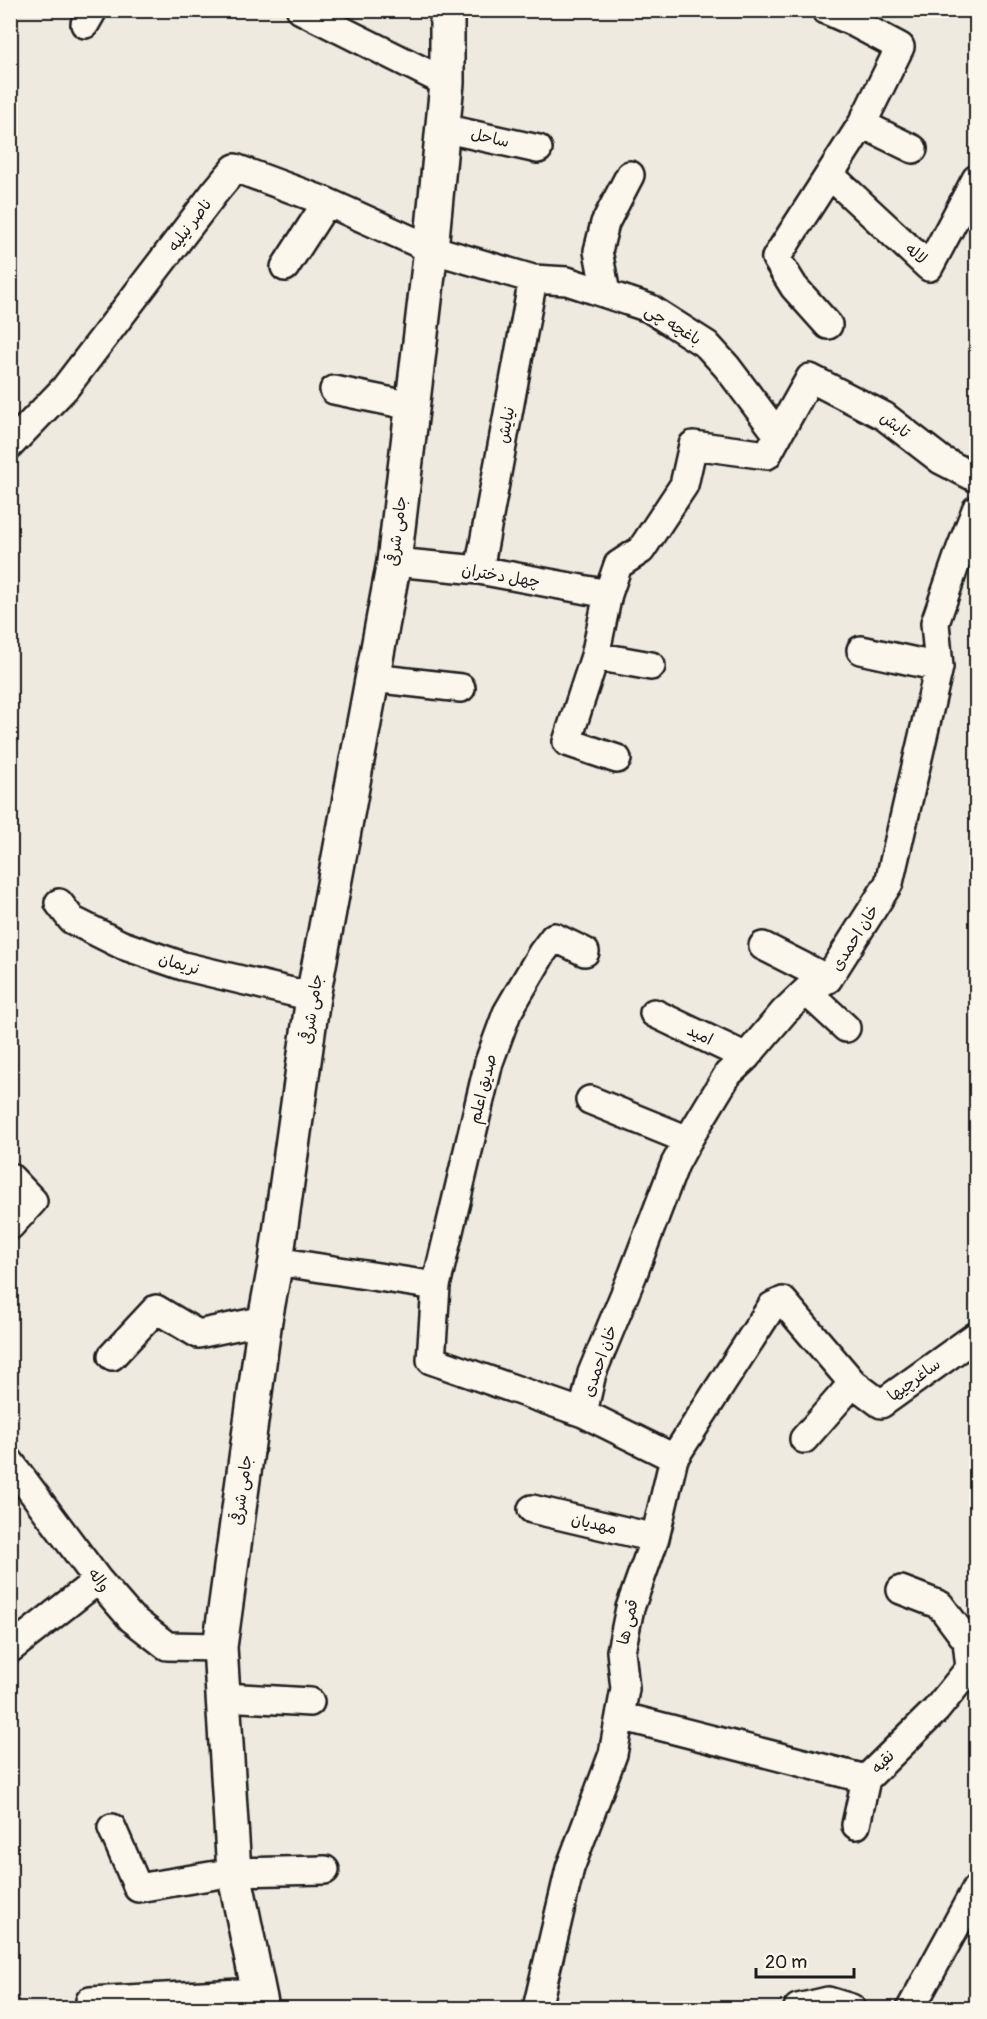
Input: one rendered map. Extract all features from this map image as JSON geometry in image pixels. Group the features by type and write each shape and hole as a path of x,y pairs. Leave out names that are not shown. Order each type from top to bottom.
{"street":[{"path":"301,10 447,82"},
{"name":"جامی شرقی","path":"260,2000 234,1872 225,1697 220,1647 313,997 394,562 431,249 447,82 447,10"},
{"path":"826,10 854,16 900,47 862,124 776,258 794,287 828,325"},
{"path":"862,124 913,150"},
{"name":"ساحل","path":"442,128 538,149"},
{"name":"ناصر نیلیه","path":"10,446 64,388 235,168 327,202 431,249"},
{"path":"606,293 598,251 605,223 630,175"},
{"name":"لاله","path":"830,175 929,267 976,179"},
{"path":"285,267 327,202"},
{"name":"باغچه چی","path":"431,249 533,279 567,281 649,308 708,345 778,435"},
{"name":"نیایش","path":"479,570 533,279"},
{"name":"تابش","path":"778,435 810,378 884,416 941,460 976,478"},
{"path":"334,390 412,406"},
{"path":"617,759 567,742 595,656 608,594 618,565 641,550 684,485 693,445 767,455 778,435"},
{"name":"خان احمدی","path":"583,1413 592,1373 675,1164 688,1140 728,1074 746,1057 784,1011 817,985 889,883 939,667 935,623 976,510"},
{"name":"چهل دختران","path":"394,562 479,570 608,594"},
{"path":"861,650 939,667"},
{"path":"595,656 651,666"},
{"path":"372,678 461,688"},
{"name":"نریمان","path":"65,922 183,966 313,997"},
{"name":"صدیق اعلم","path":"585,952 554,937 507,1013 489,1062 436,1286 431,1360 583,1413 674,1458"},
{"path":"763,946 817,985 846,1028"},
{"name":"امید","path":"654,1013 746,1057"},
{"path":"590,1100 688,1140"},
{"path":"10,1177 33,1201 10,1226"},
{"path":"276,1261 436,1286"},
{"name":"ساغرچیها","path":"783,1301 853,1383 881,1404 976,1336"},
{"name":"قمی ها","path":"537,2008 570,1868 613,1754 625,1689 621,1651 623,1640 630,1608 655,1538 674,1458 772,1306 783,1301"},
{"path":"112,1356 156,1309 198,1334 265,1320"},
{"path":"804,1439 853,1383"},
{"name":"واله","path":"10,1462 98,1580 131,1618 166,1646 220,1647"},
{"name":"مهدیان","path":"532,1509 655,1538"},
{"path":"10,1649 98,1580"},
{"name":"نقیه","path":"620,1716 866,1779 936,1710 970,1668 967,1641 940,1605 901,1590"},
{"path":"225,1697 310,1702"},
{"path":"856,1825 866,1779"},
{"path":"112,1828 138,1888 234,1872 325,1870"},
{"path":"911,2008 976,1889"},
{"path":"90,2001 260,2000"},
{"path":"798,2008 828,2001 851,2008"}]}
